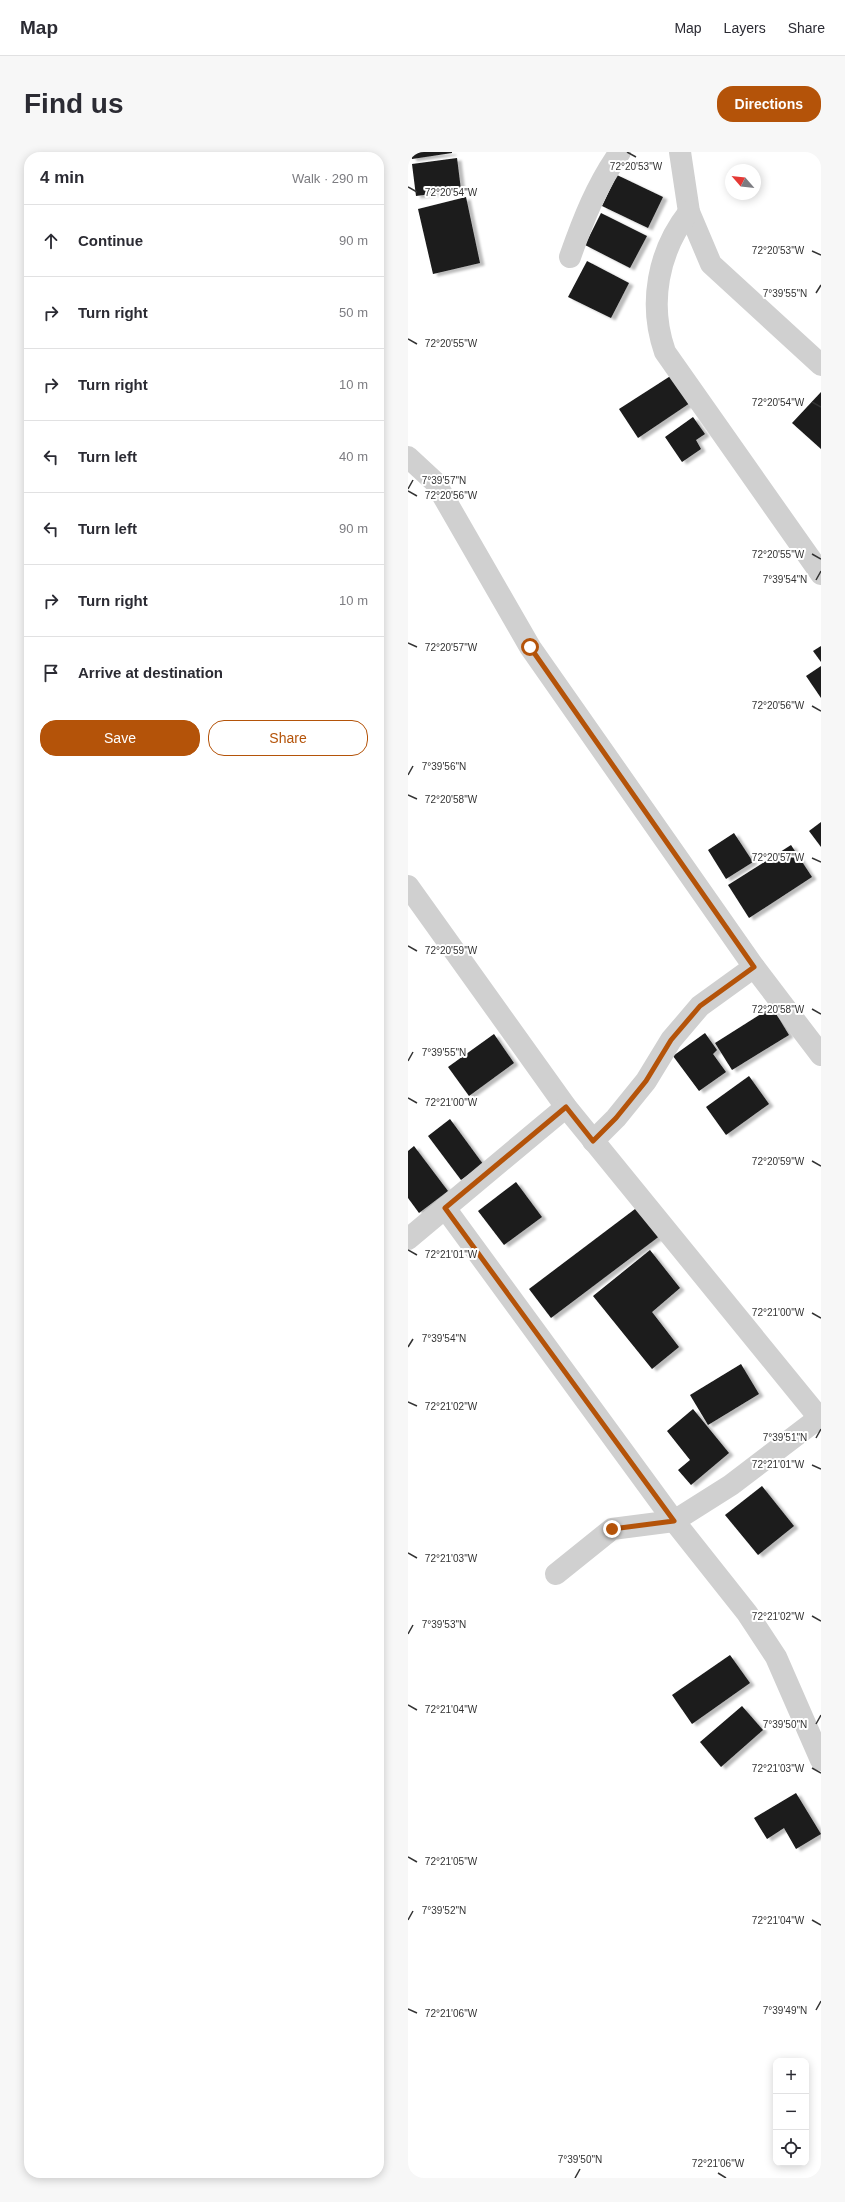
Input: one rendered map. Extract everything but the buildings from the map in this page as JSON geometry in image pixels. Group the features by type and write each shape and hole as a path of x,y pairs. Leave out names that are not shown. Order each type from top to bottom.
{"street":[{"path":"570,257 590,205 610,167 620,152"},
{"path":"680,152 689,212 711,264 821,365"},
{"path":"689,212 676,229 664,259 657,298 658,328 665,352 821,574"},
{"path":"408,458 435,482 530,647 754,967 821,1055"},
{"path":"408,886 566,1107 820,1419 732,1485 674,1521 612,1529 556,1574"},
{"path":"593,1141 616,1118 631,1100 646,1081 671,1040 700,1006 754,967"},
{"path":"408,1238 566,1107"},
{"path":"445,1208 674,1521 747,1613 776,1657 821,1760"}],"route":[{"path":"530,647 754,967 700,1006 671,1040 646,1081 616,1118 593,1141 566,1107 445,1208 674,1521 612,1529"}]}
